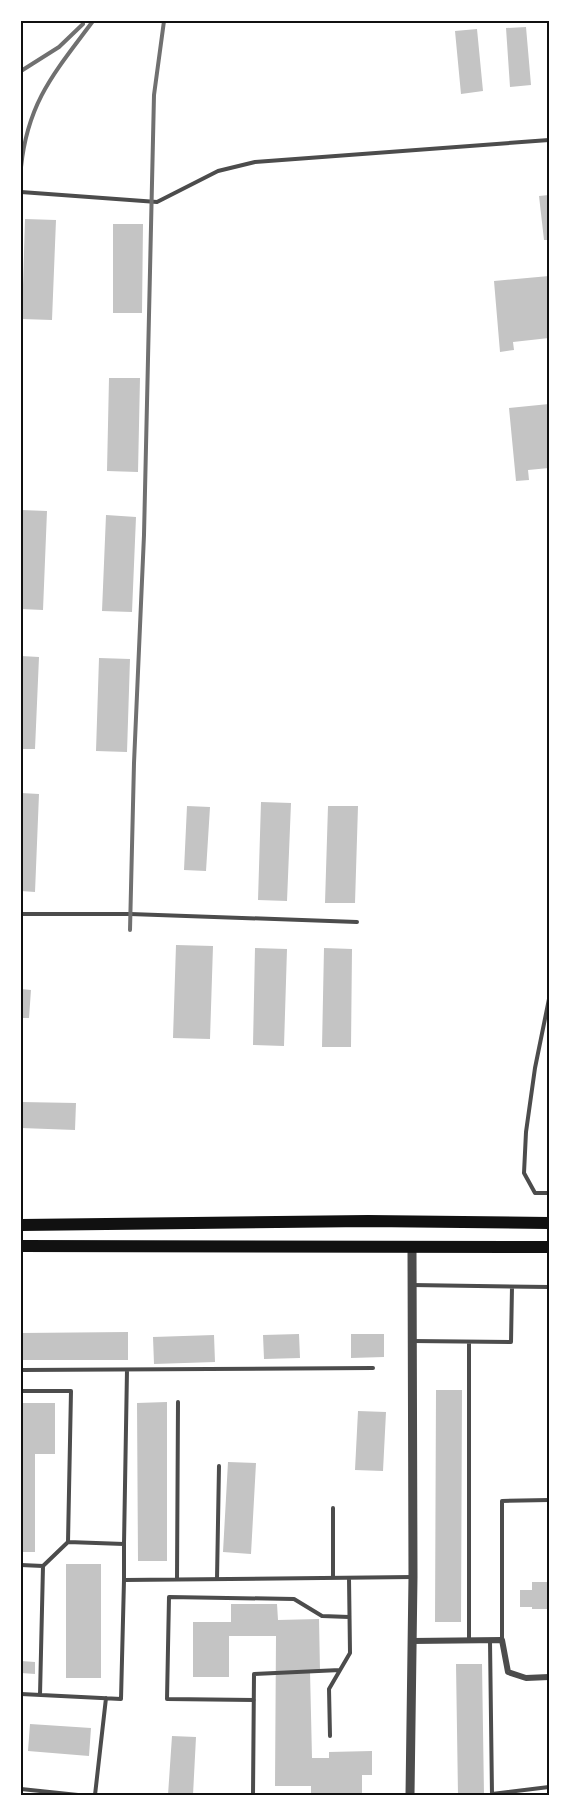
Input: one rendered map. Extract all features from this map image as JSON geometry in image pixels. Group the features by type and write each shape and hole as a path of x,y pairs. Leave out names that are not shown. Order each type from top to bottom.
{"main road":[{"path":"21,1225 368,1221 549,1223"},
{"path":"21,1246 549,1247"}],"street":[{"path":"410,1795 413,1577 412,1248"},
{"path":"412,1641 502,1640 508,1672 525,1677 549,1677"}],"lane":[{"path":"21,192 157,202 218,171 255,162 549,140"},
{"path":"21,914 130,914 357,922"},
{"path":"549,999 532,1089 526,1131 524,1173 536,1192 549,1193"},
{"path":"411,1285 549,1287"},
{"path":"411,1341 511,1342 512,1287"},
{"path":"469,1342 469,1641"},
{"path":"21,1370 374,1368"},
{"path":"21,1694 121,1699 127,1370"},
{"path":"21,1390 71,1391 68,1542 43,1566 40,1695"},
{"path":"177,1579 178,1402"},
{"path":"217,1579 219,1466"},
{"path":"502,1640 502,1501 549,1500"},
{"path":"333,1508 333,1578"},
{"path":"68,1542 124,1544"},
{"path":"21,1565 43,1566"},
{"path":"124,1580 413,1577"},
{"path":"330,1736 330,1689 350,1653 349,1578"},
{"path":"254,1700 167,1699 169,1597 294,1599 322,1616 349,1617"},
{"path":"490,1641 492,1794 549,1787"},
{"path":"253,1795 254,1674 340,1670"},
{"path":"95,1795 106,1698"},
{"path":"21,1790 78,1795"}],"building":[{"path":"526,27 531,85 510,87 506,28"},
{"path":"477,29 483,91 461,94 455,31"},
{"path":"549,195 549,240 544,240 539,196"},
{"path":"25,219 56,220 52,320 22,319"},
{"path":"113,224 143,224 142,313 113,313"},
{"path":"549,276 549,338 513,342 514,350 500,352 494,281"},
{"path":"109,378 140,378 138,472 107,471"},
{"path":"549,404 549,468 528,470 529,480 516,481 509,408"},
{"path":"21,510 47,511 43,610 21,609"},
{"path":"106,515 136,517 132,612 102,611"},
{"path":"21,656 39,657 35,749 21,749"},
{"path":"99,658 130,659 127,752 96,751"},
{"path":"21,793 39,794 35,892 21,891"},
{"path":"261,802 291,803 287,901 258,900"},
{"path":"187,806 210,807 206,871 184,870"},
{"path":"328,806 358,806 355,903 325,903"},
{"path":"176,945 213,946 210,1039 173,1038"},
{"path":"255,948 287,949 284,1046 253,1045"},
{"path":"324,948 352,949 351,1047 322,1047"},
{"path":"21,989 31,990 29,1018 21,1018"},
{"path":"21,1102 76,1103 75,1130 21,1128"},
{"path":"128,1332 128,1360 21,1360 21,1333"},
{"path":"299,1334 300,1358 264,1359 263,1335"},
{"path":"351,1334 384,1334 384,1357 351,1358"},
{"path":"214,1335 215,1362 154,1364 153,1337"},
{"path":"436,1390 462,1390 461,1622 435,1622"},
{"path":"167,1402 167,1561 138,1561 137,1403"},
{"path":"21,1403 55,1403 55,1454 35,1454 35,1552 21,1552"},
{"path":"358,1411 386,1412 383,1471 355,1470"},
{"path":"228,1462 256,1463 251,1554 223,1552"},
{"path":"66,1564 101,1564 101,1678 66,1678"},
{"path":"532,1582 549,1582 549,1609 520,1607 520,1590 532,1590"},
{"path":"231,1604 277,1604 278,1620 319,1619 320,1671 310,1671 312,1758 329,1758 329,1752 372,1751 372,1775 362,1775 362,1795 311,1795 311,1786 275,1786 276,1636 229,1636 229,1677 193,1677 193,1622 231,1622"},
{"path":"21,1661 35,1662 35,1674 21,1673"},
{"path":"456,1664 482,1664 484,1795 458,1795"},
{"path":"30,1724 91,1728 89,1756 28,1751"},
{"path":"172,1736 196,1737 193,1795 168,1795"}],"railway":[{"path":"21,167 30,124 45,88 93,21"},
{"path":"130,930 134,763 144,535 154,95 164,21"},
{"path":"21,71 59,47 83,24"}]}
